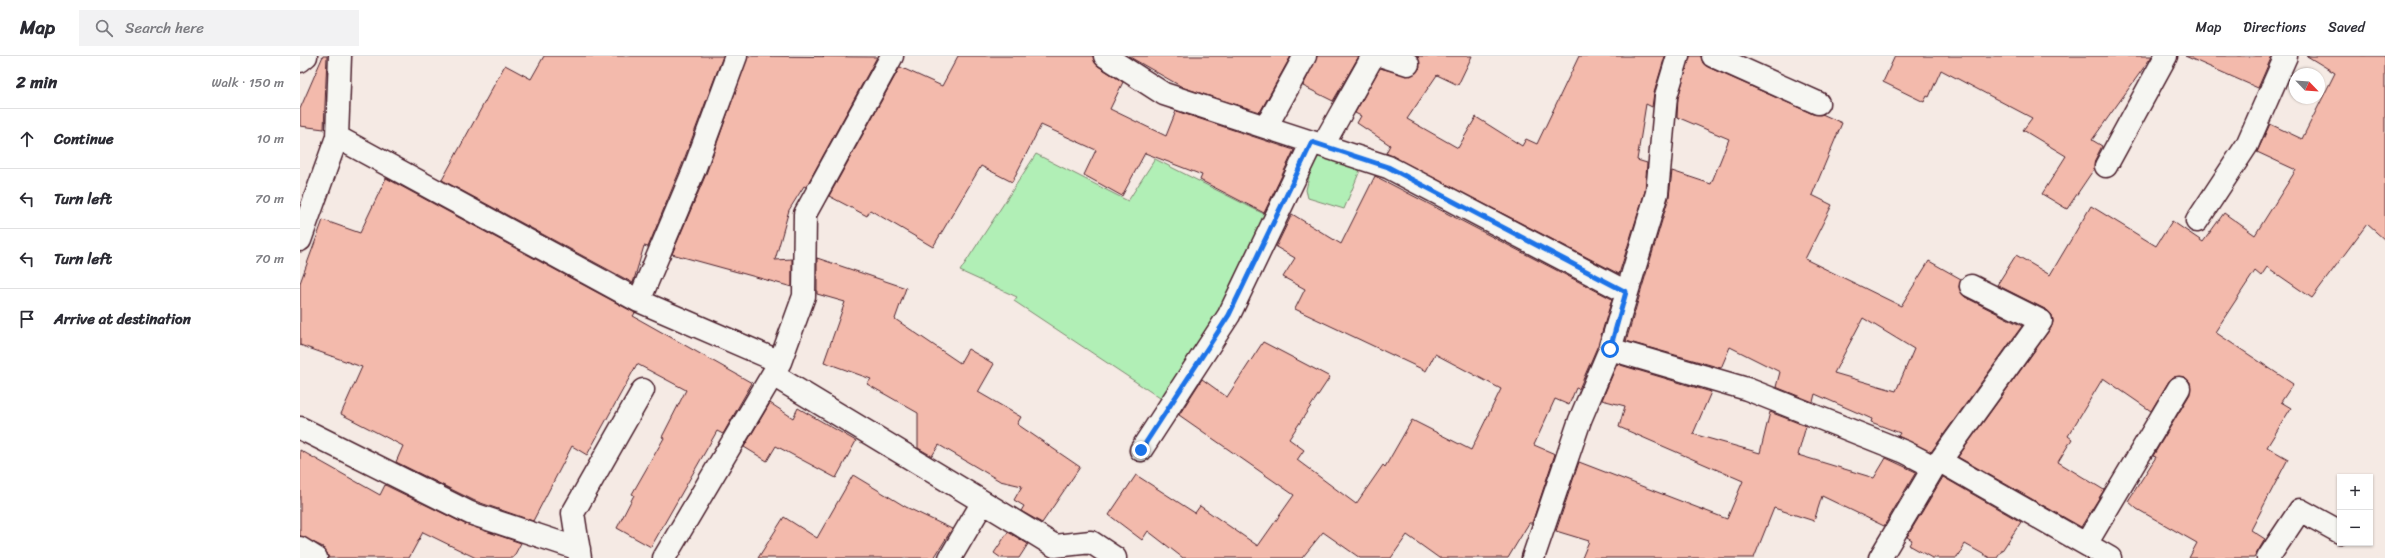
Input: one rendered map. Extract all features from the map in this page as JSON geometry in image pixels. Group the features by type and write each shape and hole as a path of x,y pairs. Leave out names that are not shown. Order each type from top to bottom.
{"street":[{"path":"300,61 306,56"},
{"path":"300,240 337,138 340,56"},
{"path":"639,301 694,170 736,56"},
{"path":"664,558 776,369 804,296 805,214 892,56"},
{"path":"1105,56 1164,94 1388,167 1626,292"},
{"path":"1266,127 1305,56"},
{"path":"1141,450 1229,315 1317,144 1373,56"},
{"path":"1383,56 1408,64"},
{"path":"1534,558 1580,420 1610,349 1657,193 1666,96 1678,56"},
{"path":"1713,56 1818,103"},
{"path":"2106,166 2166,56"},
{"path":"2197,221 2247,145 2286,56"},
{"path":"337,138 639,301 776,369 983,502 1051,552 1090,542 1115,558"},
{"path":"1880,558 1937,464 2041,321 1971,286"},
{"path":"1610,349 1747,389 1937,464 2110,558"},
{"path":"2086,544 2179,388"},
{"path":"300,428 470,513 579,554 573,513 643,390"},
{"path":"950,558 983,502"},
{"path":"2268,558 2300,510 2337,530"},
{"path":"300,548 316,558"}],"green space":[{"path":"1315,151 1361,168 1344,209 1308,198 1306,190"},
{"path":"1036,154 1128,201 1155,159 1266,215 1223,308 1163,400 1014,301 1017,297 960,271"}],"building":[{"path":"323,56 327,56 324,129 300,126 300,109"},
{"path":"544,56 723,56 682,165 648,247 644,246 633,283 442,180 505,65 531,79"},
{"path":"748,56 877,57 806,187 804,186 789,210 775,260 792,259 792,287 672,254 706,174"},
{"path":"958,56 1093,56 1098,66 1123,82 1110,109 1166,136 1176,111 1294,150 1264,213 1200,180 1202,175 1145,153 1122,196 1084,175 1096,150 1041,125 1012,182 981,166 933,247 870,210 867,216 829,196 900,67 942,86"},
{"path":"1128,56 1291,56 1260,112 1184,88"},
{"path":"1317,56 1359,56 1333,101 1303,86"},
{"path":"1418,56 1472,56 1458,85 1437,75 1407,119 1458,148 1476,117 1522,146 1526,139 1537,144 1579,56 1665,56 1654,93 1652,107 1646,104 1637,160 1647,163 1645,191 1619,274 1386,153 1390,145 1357,123 1361,116 1355,113 1380,68 1411,76 1420,68"},
{"path":"1690,56 1701,56 1703,63 1708,67 1813,114 1822,114 1842,123 1812,195 1832,205 1805,259 1901,306 1929,261 1961,279 1959,287 1965,297 2022,326 1931,452 1898,436 1900,433 1871,422 1872,419 1815,394 1813,402 1776,387 1780,372 1730,347 1721,368 1626,341 1669,197 1672,171 1711,184 1729,139 1677,117 1678,98","holes":["1863,318 1914,349 1896,391 1834,373"]},
{"path":"1895,56 2152,56 2092,140 2102,146 2095,160 2094,169 2067,209 2042,194 2066,156 2023,130 2032,118 1941,70 1929,97 1927,96 1924,102 1883,82"},
{"path":"2185,56 2272,56 2258,88"},
{"path":"2307,56 2385,56 2385,240 2367,224 2312,298 2267,267 2261,276 2255,271 2215,332 2293,384 2281,402 2291,408 2267,447 2288,459 2251,530 2265,539 2254,558 2189,558 2197,543 2137,509 2128,501 2156,457 2153,456 2190,394 2190,382 2185,377 2173,377 2169,381 2151,411 2103,378 2068,436 2072,439 2058,462 2104,490 2081,527 1958,457 2051,328 2053,322 2052,315 2047,310 1997,285 2016,255 2050,275 2091,206 2156,246 2172,221 2203,242 2224,213 2255,235 2296,170 2257,152 2270,124 2302,139 2320,104 2325,104 2325,93 2335,73"},
{"path":"1375,176 1612,299 1598,345 1579,389 1576,388 1569,405 1555,399 1534,445 1555,454 1532,523 1529,523 1508,558 1439,558 1407,535 1391,558 1360,558 1323,532 1302,558 1183,558 1148,531 1142,540 1109,515 1136,475 1195,513 1200,506 1258,546 1294,495 1179,415 1202,379 1227,397 1263,342 1330,377 1289,439 1304,450 1297,460 1356,504 1383,465 1385,467 1412,420 1471,450 1501,389 1435,354 1426,371 1295,309 1305,289 1283,277 1295,258 1276,247 1292,214 1341,244"},
{"path":"386,178 635,313 633,316 752,383 723,434 717,431 651,547 617,528 634,495 632,494 664,438 662,437 686,390 637,364 587,455 572,446 533,521 475,501 396,462 403,446 341,414 362,367 300,345 300,283 323,220 360,233"},
{"path":"817,258 906,288 895,319 960,363 968,349 994,364 978,392 1021,417 1017,424 1080,467 1042,523 1021,511 1024,506 1014,500 1022,486 1000,481 939,445 932,456 918,448 918,413 867,384 871,379 824,362 845,302 817,294"},
{"path":"1617,364 1711,392 1693,434 1760,453 1770,412 1806,426 1798,455 1874,478 1886,458 1916,472 1884,526 1822,496 1814,521 1774,508 1754,558 1582,558 1589,541 1556,531 1579,462 1727,519 1743,481 1619,427 1625,406 1602,400"},
{"path":"770,403 793,418 798,408 856,441 836,478 776,446 767,461 744,447"},
{"path":"300,450 380,495 385,485 465,524 521,543 513,558 476,558 423,532 409,558 329,558 323,547 300,536"},
{"path":"853,475 906,507 952,529 934,558 758,558 784,517 817,538"},
{"path":"1943,477 2021,522 1997,558 1990,558 1965,544 1957,558 1932,558 1909,545 1912,540 1907,537"},
{"path":"1008,532 1028,544 1019,558 1001,558 994,553"}],"route":[{"path":"1141,450 1229,315 1312,142 1388,167 1626,292 1610,349"}]}
